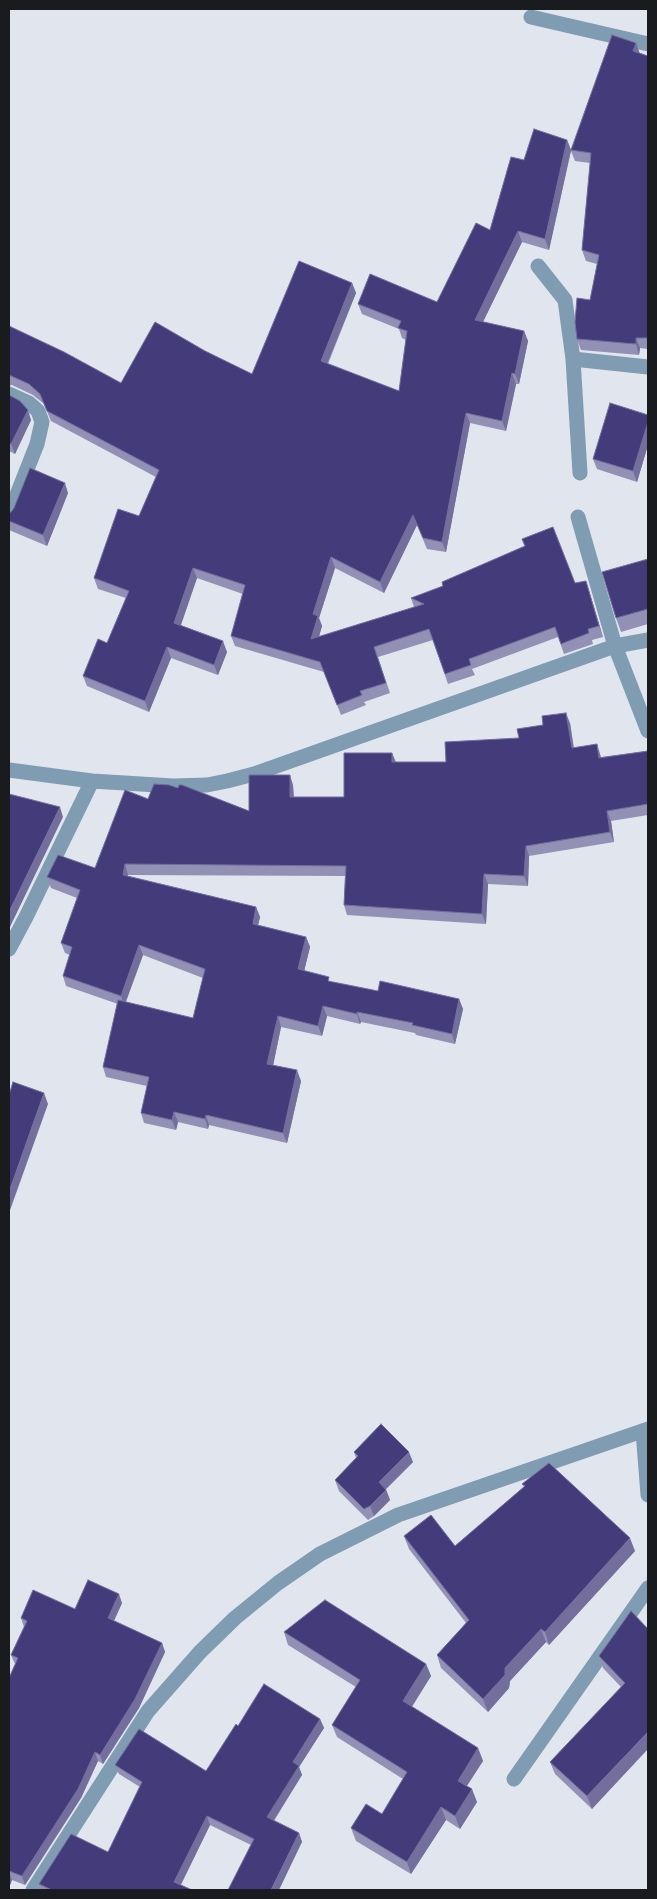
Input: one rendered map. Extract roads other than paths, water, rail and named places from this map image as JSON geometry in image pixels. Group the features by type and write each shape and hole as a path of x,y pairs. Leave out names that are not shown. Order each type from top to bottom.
{"street":[{"path":"531,18 648,44"},
{"path":"538,266 565,300 573,359 580,473"},
{"path":"573,359 648,367"},
{"path":"9,394 29,403 38,411 42,422 36,444 9,515"},
{"path":"578,517 615,646 648,731"},
{"path":"9,770 92,782 173,786 206,785 227,781 254,774 615,646 648,640"},
{"path":"9,949 92,782"},
{"path":"33,1890 148,1711 200,1652 235,1618 278,1583 320,1554 398,1515 646,1430 648,1495"},
{"path":"514,1779 648,1588"}]}
